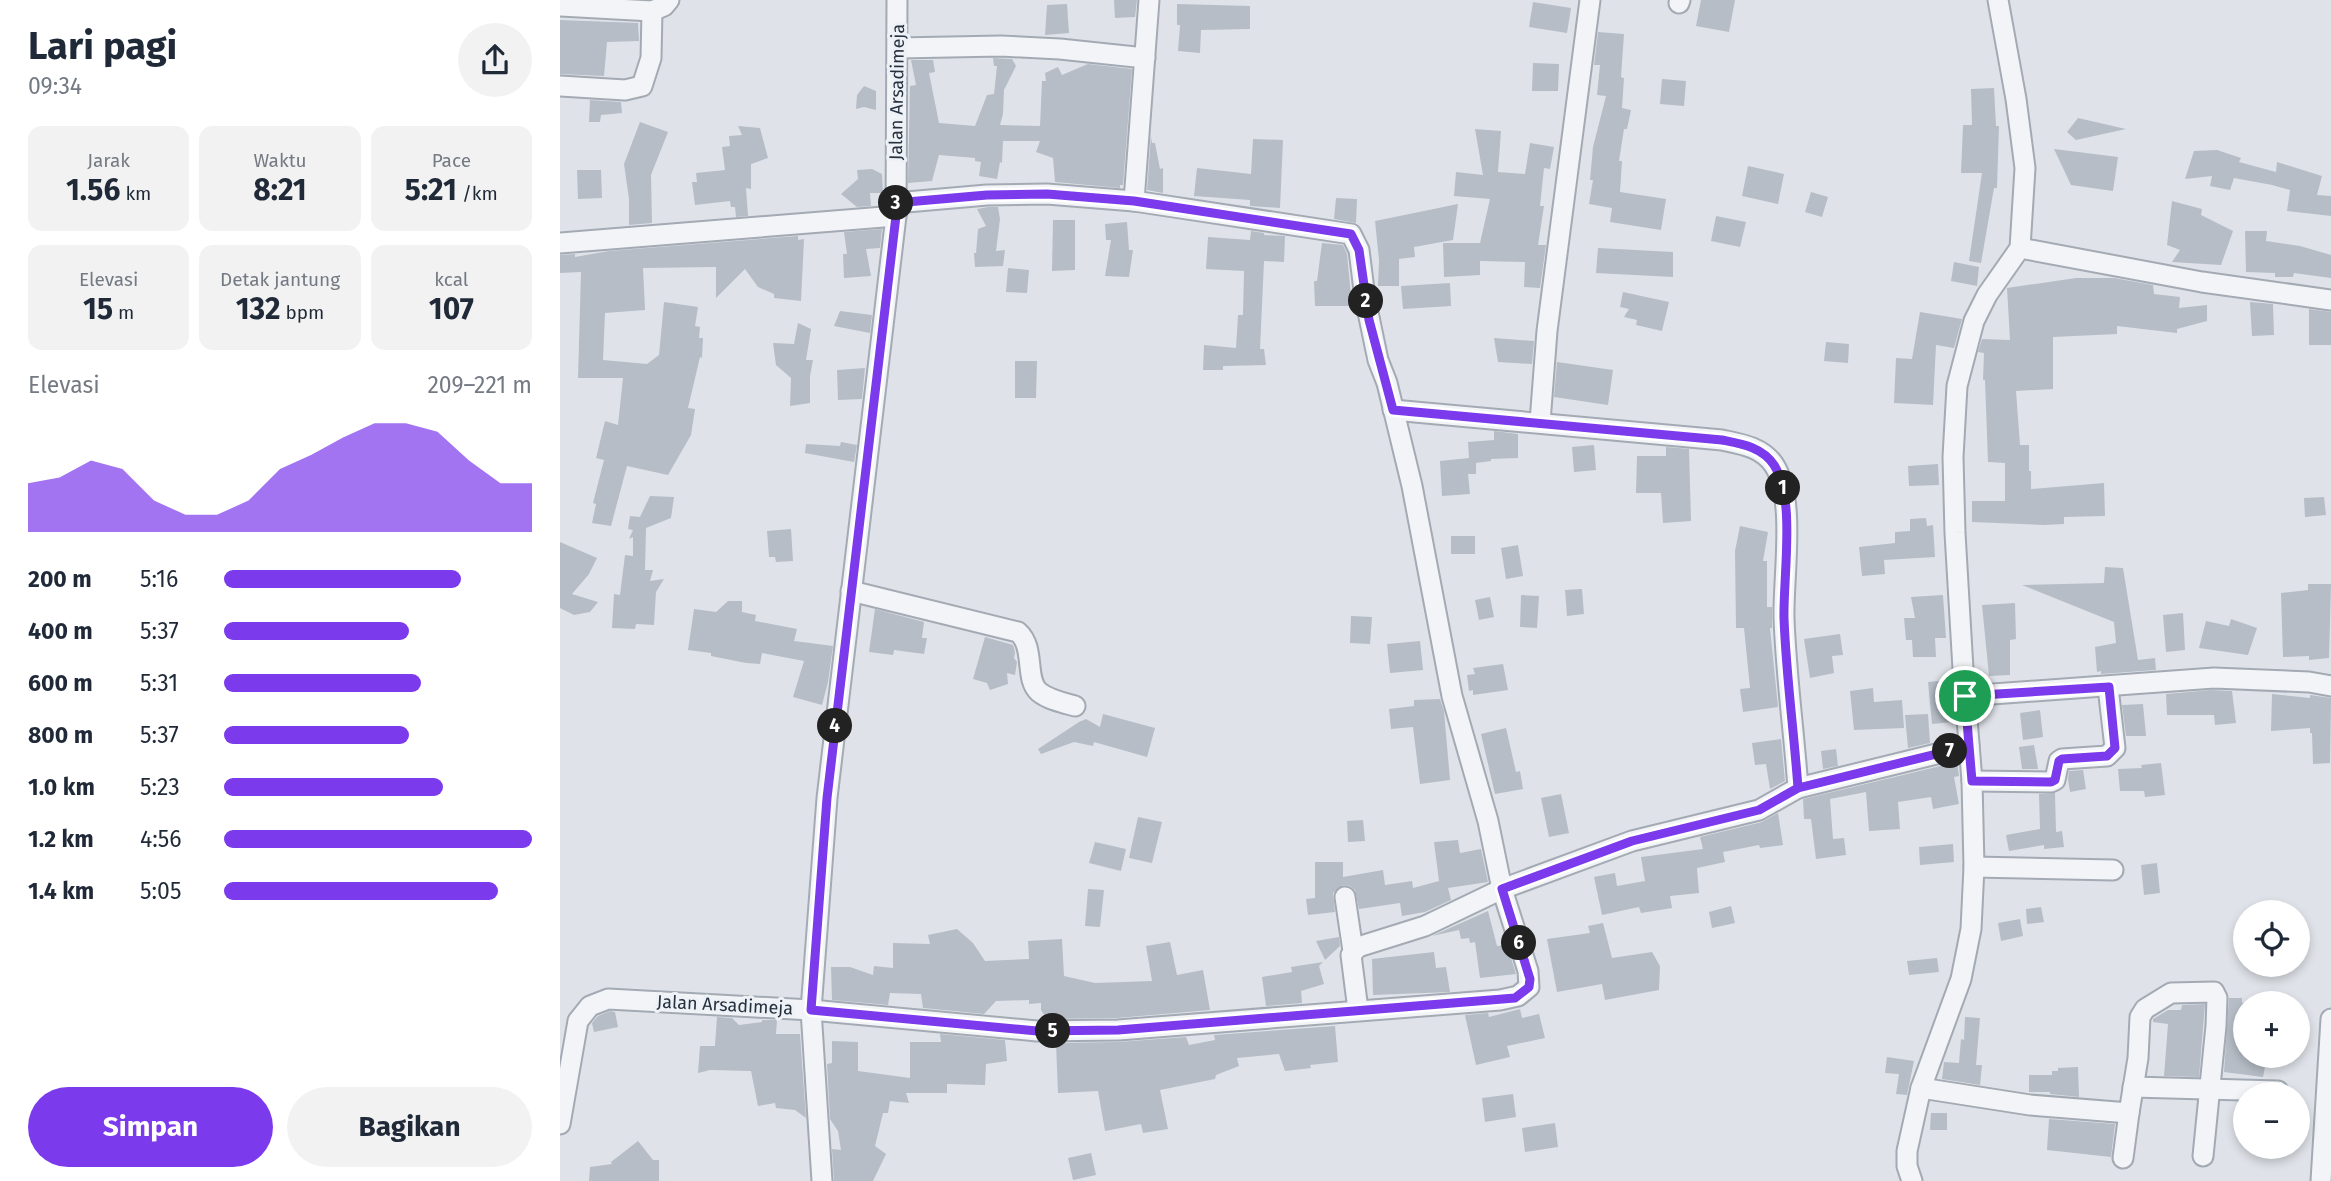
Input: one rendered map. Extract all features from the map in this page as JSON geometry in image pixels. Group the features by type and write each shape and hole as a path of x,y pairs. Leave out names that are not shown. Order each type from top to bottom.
{"street":[{"path":"560,6 652,11 664,6 669,0"},
{"name":"Jalan Arsadimeja","path":"560,1124 578,1021 590,1006 608,999 811,1010 827,798 896,209 897,0"},
{"path":"1134,201 1149,0"},
{"path":"1540,422 1547,331 1590,0"},
{"path":"1892,1181 1909,1174 1908,1151 1921,1088 1961,979 1971,929 1974,867 1972,781 1955,520 1957,386 1974,321 1987,295 2020,248 2025,168 1998,0"},
{"path":"560,86 625,90 642,86 651,58 652,11"},
{"path":"898,48 1001,46 1145,58"},
{"path":"560,243 896,209 987,195 1047,194 1134,201 1351,234 1359,250 1369,320 1412,486 1452,696 1488,821 1502,889 1528,971 1529,987 1515,998 1500,1000 1118,1030 1037,1031 811,1010 822,1181"},
{"path":"2020,248 2202,282 2331,300"},
{"path":"1393,410 1722,440 1760,450 1774,465 1783,486 1786,509 1784,618 1798,788"},
{"path":"851,591 1017,632 1024,638 1034,686 1040,693 1052,699 1075,706"},
{"path":"1965,696 2214,678 2309,682 2331,686"},
{"path":"1972,781 2051,782 2055,780 2059,761 2062,759 2107,756 2112,753 2115,748 2109,687"},
{"path":"1353,951 1425,926 1502,889 1632,841 1759,810 1798,788 1969,746"},
{"path":"1974,867 2113,870"},
{"path":"1345,897 1358,1010"},
{"path":"2123,1158 2138,1058 2140,1017 2145,1009 2171,993 2210,992 2216,994 2217,998 2203,1157"},
{"path":"2321,1181 2331,1019"},
{"path":"2133,1087 2233,1090"},
{"path":"1921,1088 2030,1105 2129,1113"}],"building":[{"path":"1114,0 1137,0 1135,17 1115,18"},
{"path":"1701,0 1735,0 1729,32 1696,26"},
{"path":"1533,2 1571,8 1567,33 1529,27"},
{"path":"1067,4 1069,33 1045,35 1047,5"},
{"path":"1177,4 1250,6 1250,29 1201,30 1200,53 1178,51 1180,25 1177,25"},
{"path":"560,20 638,23 639,41 607,42 604,76 560,74"},
{"path":"1598,32 1624,34 1622,108 1631,110 1627,129 1624,129 1619,161 1622,161 1620,192 1666,199 1661,230 1610,222 1612,208 1589,204 1593,180 1590,180 1593,147 1606,96 1597,95 1600,65 1594,65"},
{"path":"993,58 1012,59 1016,66 1004,90 1000,125 1040,126 1042,81 1046,81 1045,73 1058,67 1062,75 1088,64 1132,69 1123,185 1120,185 1120,188 1055,182 1053,158 1036,152 1040,141 1003,141 1002,163 1000,162 997,179 979,176 981,162 975,161 975,158 939,155 932,181 908,183 910,86 916,85 911,60 933,60 935,72 929,73 939,123 975,126 987,95 994,94 997,66 994,66"},
{"path":"1533,63 1559,64 1558,91 1532,91"},
{"path":"1662,79 1686,81 1684,106 1660,104"},
{"path":"864,86 876,91 876,110 864,107 856,109 857,95"},
{"path":"1994,88 1996,126 1999,126 1997,188 1994,188 1981,263 1969,261 1982,173 1961,173 1963,125 1972,125 1971,89"},
{"path":"590,100 621,102 622,113 601,115 600,122 589,122"},
{"path":"2078,118 2126,129 2076,140 2067,132"},
{"path":"640,122 668,132 651,175 652,223 629,225 629,199 624,164"},
{"path":"738,126 760,128 768,158 751,164 751,189 746,188 748,216 736,217 735,207 731,207 730,201 695,205 692,182 697,182 696,173 725,170 722,147 730,146 729,136 742,135"},
{"path":"1475,129 1501,131 1498,172 1525,174 1530,143 1554,147 1550,169 1544,168 1540,206 1544,206 1538,245 1546,245 1540,288 1524,287 1525,262 1480,261 1480,275 1444,277 1443,243 1480,243 1490,199 1454,196 1456,172 1483,175"},
{"path":"1151,136 1160,169 1163,168 1163,193 1147,190"},
{"path":"1253,139 1283,140 1280,208 1250,206 1250,200 1194,196 1197,168 1251,174"},
{"path":"2054,149 2118,157 2113,191 2071,185"},
{"path":"2217,150 2241,158 2239,162 2276,172 2277,162 2322,176 2317,195 2331,196 2331,216 2287,211 2290,190 2272,185 2234,178 2230,190 2210,186 2212,176 2185,179 2194,151"},
{"path":"1748,166 1784,174 1778,204 1742,196"},
{"path":"872,169 882,174 883,193 870,193 871,206 857,207 841,194 858,179 857,170"},
{"path":"577,170 601,170 602,198 578,199"},
{"path":"1811,192 1828,197 1822,217 1805,212"},
{"path":"1336,198 1357,199 1356,223 1334,219"},
{"path":"2172,201 2202,209 2201,215 2233,231 2221,265 2172,262 2180,250 2167,245"},
{"path":"1458,204 1453,240 1414,247 1415,257 1399,259 1399,286 1378,286 1379,260 1375,221"},
{"path":"998,207 1000,219 996,251 1005,250 1003,266 975,267 978,229 986,226 977,209"},
{"path":"1716,216 1746,222 1740,247 1711,241"},
{"path":"1053,220 1075,220 1075,270 1052,271"},
{"path":"1127,222 1129,250 1133,250 1129,277 1105,276 1111,240 1106,240 1105,224"},
{"path":"882,229 880,248 866,249 871,276 844,278 843,254 847,254 844,232"},
{"path":"1251,231 1285,236 1284,262 1264,261 1260,349 1264,349 1266,365 1223,366 1223,370 1203,370 1204,345 1236,348 1238,315 1243,315 1244,271 1206,269 1208,237 1250,240"},
{"path":"2245,231 2267,231 2266,241 2300,246 2331,255 2331,278 2294,273 2293,277 2275,277 2275,273 2246,272"},
{"path":"798,236 798,240 804,239 801,301 774,298 774,294 758,287 745,269 716,298 716,267 643,268 645,310 605,313 603,360 647,364 659,355 664,302 698,307 695,326 700,327 699,338 703,338 702,358 700,357 688,408 695,409 691,435 668,475 627,466 611,526 592,523 596,504 593,503 604,460 596,458 605,421 618,425 623,378 578,378 581,272 560,273 560,255 575,254 575,257 609,251"},
{"path":"1322,243 1343,245 1347,254 1352,306 1315,306 1314,281 1317,281"},
{"path":"1598,248 1673,252 1673,277 1596,273"},
{"path":"1954,262 1979,267 1977,286 1951,281"},
{"path":"1008,268 1029,270 1027,293 1006,292"},
{"path":"2076,278 2114,278 2153,285 2154,294 2180,297 2179,308 2207,305 2207,321 2177,329 2177,333 2117,326 2117,334 2053,337 2053,389 2016,391 2020,445 2029,445 2031,489 2104,483 2105,516 2064,517 2064,524 2044,525 1972,522 1972,501 2005,501 2005,463 1988,462 1984,353 1978,352 1982,339 2010,340 2007,288"},
{"path":"1450,283 1451,306 1403,309 1401,286"},
{"path":"1623,292 1669,302 1662,331 1636,325 1637,320 1624,317 1629,309 1620,307"},
{"path":"2250,302 2273,304 2274,335 2252,336"},
{"path":"2309,309 2331,312 2331,345 2309,345"},
{"path":"840,311 872,315 870,333 834,326"},
{"path":"1920,312 1962,319 1954,348 1936,345 1933,405 1894,403 1896,358 1912,359"},
{"path":"798,323 811,329 806,360 813,360 810,403 790,406 791,378 776,365 773,343 794,344"},
{"path":"1494,338 1534,341 1532,364 1498,362"},
{"path":"1826,342 1849,344 1848,363 1824,361"},
{"path":"1015,361 1037,361 1036,398 1015,398"},
{"path":"1557,362 1613,370 1608,405 1554,397"},
{"path":"865,368 862,399 838,400 837,370"},
{"path":"1494,431 1518,434 1518,458 1491,459 1476,463 1476,474 1468,474 1470,494 1442,496 1440,461 1469,458 1468,442 1494,440"},
{"path":"841,442 857,445 854,462 805,453 806,444 840,446"},
{"path":"1594,445 1596,470 1574,472 1572,447"},
{"path":"1666,447 1689,449 1691,521 1663,523 1661,493 1636,493 1637,456 1666,456"},
{"path":"1938,464 1939,485 1909,486 1908,466"},
{"path":"650,496 674,497 671,518 646,528 645,570 653,570 650,581 664,579 656,592 654,625 636,624 635,629 612,628 614,594 620,595 625,555 633,556 633,537 629,539 633,530 628,529 630,516 640,517"},
{"path":"2324,497 2326,515 2305,517 2304,498"},
{"path":"1926,518 1927,526 1933,525 1935,557 1884,560 1885,574 1862,576 1859,547 1895,543 1895,532 1910,531 1910,519"},
{"path":"1740,526 1768,532 1763,561 1767,561 1767,607 1772,607 1770,628 1778,707 1743,712 1740,689 1750,688 1744,628 1736,628 1735,551"},
{"path":"791,529 793,561 776,562 775,557 769,557 767,531"},
{"path":"1451,536 1475,536 1475,554 1451,554"},
{"path":"560,542 597,558 589,574 572,594 598,602 590,612 574,615 560,608"},
{"path":"1518,545 1523,576 1506,579 1501,548"},
{"path":"2105,567 2123,568 2138,660 2155,658 2156,670 2101,674 2101,671 2097,672 2095,647 2116,643 2114,622 2022,585 2104,583"},
{"path":"2308,584 2331,584 2329,658 2309,660 2309,656 2283,657 2281,593 2308,590"},
{"path":"1582,589 1584,614 1567,616 1565,590"},
{"path":"1521,595 1539,596 1537,628 1520,627"},
{"path":"1943,595 1946,638 1935,638 1936,657 1913,657 1912,640 1906,640 1904,618 1915,618 1911,597"},
{"path":"1490,597 1494,617 1479,620 1475,600"},
{"path":"728,601 742,601 742,612 756,615 755,621 797,629 794,641 833,646 822,705 793,697 804,661 762,653 760,664 746,663 711,656 711,653 688,650 694,609 716,612"},
{"path":"2015,603 2016,639 2010,640 2010,675 1989,676 1982,605"},
{"path":"875,609 924,622 922,638 927,638 924,654 894,650 893,655 869,652"},
{"path":"2183,613 2185,650 2166,652 2163,615"},
{"path":"1351,616 1372,617 1370,644 1350,643"},
{"path":"2231,619 2257,628 2248,655 2199,648 2206,621 2229,626"},
{"path":"1840,634 1843,655 1832,656 1834,673 1810,678 1804,639"},
{"path":"985,637 1013,645 1017,662 1015,675 1007,673 1008,684 990,690 987,683 973,679"},
{"path":"1420,641 1423,670 1390,673 1387,644"},
{"path":"1503,664 1508,690 1473,695 1473,690 1469,691 1467,675 1475,674 1473,668"},
{"path":"1948,680 1952,722 1932,724 1928,682"},
{"path":"1873,688 1874,702 1902,700 1904,728 1854,730 1850,691"},
{"path":"2232,691 2236,723 2215,725 2214,715 2167,715 2166,694"},
{"path":"2272,694 2331,698 2330,763 2313,764 2310,728 2271,731"},
{"path":"1440,699 1444,711 1450,780 1420,784 1413,727 1391,729 1389,709 1414,706 1414,700"},
{"path":"2143,704 2146,736 2126,736 2122,705"},
{"path":"2040,710 2043,737 2023,740 2020,713"},
{"path":"1103,714 1155,728 1147,757 1094,742 1093,746 1074,742 1041,754 1038,749 1086,719 1100,727"},
{"path":"1928,714 1930,743 1908,748 1905,715"},
{"path":"1506,728 1516,772 1520,771 1523,789 1495,794 1481,734"},
{"path":"1781,739 1785,781 1770,789 1766,764 1755,765 1752,743"},
{"path":"2034,745 2038,769 2022,769 2019,747"},
{"path":"1836,749 1838,766 1823,769 1821,751"},
{"path":"1957,762 1959,776 1954,777 1959,804 1933,809 1931,797 1898,802 1900,829 1869,831 1866,792 1830,799 1833,839 1844,838 1846,855 1816,859 1811,819 1804,819 1803,799"},
{"path":"2161,763 2165,795 2145,797 2144,791 2120,791 2118,769 2142,768 2141,765"},
{"path":"2083,770 2086,789 2070,792 2069,771"},
{"path":"2055,793 2056,832 2062,831 2064,847 2044,849 2044,845 2009,851 2006,835 2040,829 2039,794"},
{"path":"1561,794 1569,833 1549,837 1541,798"},
{"path":"1778,813 1783,845 1760,848 1759,845 1723,852 1725,862 1697,868 1699,893 1670,896 1672,908 1641,913 1639,907 1602,915 1594,877 1615,873 1617,886 1645,881 1641,857 1703,849 1700,837 1762,822"},
{"path":"1138,817 1162,822 1152,863 1129,858"},
{"path":"1363,820 1365,841 1348,842 1347,821"},
{"path":"1458,840 1460,853 1481,849 1488,882 1448,888 1451,900 1425,912 1402,916 1400,903 1359,909 1355,890 1343,885 1333,893 1335,912 1308,915 1306,899 1315,898 1315,862 1343,862 1343,877 1383,870 1385,885 1412,881 1413,888 1439,881 1434,842"},
{"path":"1095,842 1126,849 1121,871 1089,863"},
{"path":"1953,844 1954,862 1920,865 1919,847"},
{"path":"2157,863 2160,893 2144,895 2141,865"},
{"path":"1088,889 1104,890 1100,927 1085,926"},
{"path":"1731,906 1735,923 1712,928 1709,912"},
{"path":"2041,907 2044,922 2027,924 2026,909"},
{"path":"1488,911 1497,946 1507,945 1516,974 1480,978 1475,942 1470,943 1469,938 1461,939 1459,930 1432,936"},
{"path":"2020,919 2023,936 2001,941 1998,923"},
{"path":"1603,923 1612,958 1652,952 1660,966 1659,990 1605,1000 1602,984 1557,992 1547,939 1590,933 1588,926"},
{"path":"957,929 973,943 985,961 1029,959 1028,941 1062,939 1064,976 1095,983 1152,981 1146,946 1170,942 1177,975 1203,970 1210,1010 1117,1018 1047,1019 1041,1010 1041,1003 1029,1004 1029,1000 996,1001 984,1014 923,1008 921,994 890,993 888,1005 832,1000 831,967 850,967 873,975 874,966 893,968 893,943 930,944 928,935"},
{"path":"1339,937 1340,946 1325,960 1316,941"},
{"path":"1434,952 1436,968 1446,967 1450,992 1373,995 1372,959"},
{"path":"1937,958 1939,972 1909,975 1907,961"},
{"path":"1323,962 1319,966 1324,984 1301,991 1302,1003 1266,1006 1262,977 1292,972 1291,967"},
{"path":"2229,998 2233,998 2233,1068 2265,1068 2263,1077 2224,1072"},
{"path":"2205,1004 2199,1077 2164,1076 2168,1024 2153,1022 2153,1019 2168,1010 2181,1010 2182,1005"},
{"path":"1520,1009 1522,1018 1539,1014 1545,1038 1507,1046 1510,1057 1476,1065 1465,1015 1488,1013 1489,1017"},
{"path":"610,1011 615,1012 618,1027 594,1032 592,1023 598,1016"},
{"path":"717,1017 732,1018 739,1025 777,1020 776,1034 800,1034 806,1118 795,1110 776,1108 775,1103 758,1106 751,1071 710,1070 698,1073 700,1046 715,1046"},
{"path":"1965,1017 1980,1018 1976,1065 1982,1065 1980,1085 1942,1079 1944,1062 1959,1063"},
{"path":"1335,1026 1338,1062 1285,1071 1279,1054 1237,1058 1239,1066 1216,1075 1215,1079 1160,1090 1168,1129 1143,1133 1141,1124 1105,1131 1098,1091 1058,1093 1056,1043 1186,1037 1189,1045 1215,1040 1214,1035"},
{"path":"940,1034 1005,1040 1007,1061 986,1064 985,1085 947,1084 947,1093 906,1093 909,1103 890,1101 888,1113 883,1113 875,1146 886,1154 873,1181 834,1181 832,1149 841,1150 838,1131 830,1119 827,1064 832,1063 832,1041 858,1042 858,1071 910,1078 910,1042 941,1042"},
{"path":"1887,1057 1914,1061 1907,1095 1896,1094 1899,1074 1885,1073"},
{"path":"2078,1067 2079,1097 2029,1092 2029,1075 2052,1075 2052,1071 2058,1071 2058,1068"},
{"path":"1513,1094 1516,1117 1485,1122 1482,1098"},
{"path":"1931,1113 1947,1113 1947,1130 1930,1130"},
{"path":"2049,1119 2115,1124 2111,1157 2047,1150"},
{"path":"1555,1123 1558,1147 1525,1152 1522,1128"},
{"path":"638,1141 653,1160 659,1160 659,1181 589,1181 590,1167 612,1164 611,1162"},
{"path":"1091,1153 1096,1175 1073,1180 1068,1158"}],"route":[{"path":"1965,696 1969,746 1798,788 1784,618 1786,509 1783,486 1774,465 1760,450 1722,440 1393,410 1369,320 1359,250 1351,234 1198,209 1047,194 987,195 895,203 896,216 827,798 811,1010 1037,1031 1118,1030 1515,998 1529,987 1530,979 1502,889 1632,841 1759,810 1798,788 1884,767 1969,746 1972,781 1997,782 2051,782 2055,780 2059,761 2062,759 2107,756 2115,748 2109,687 1965,696"}]}
